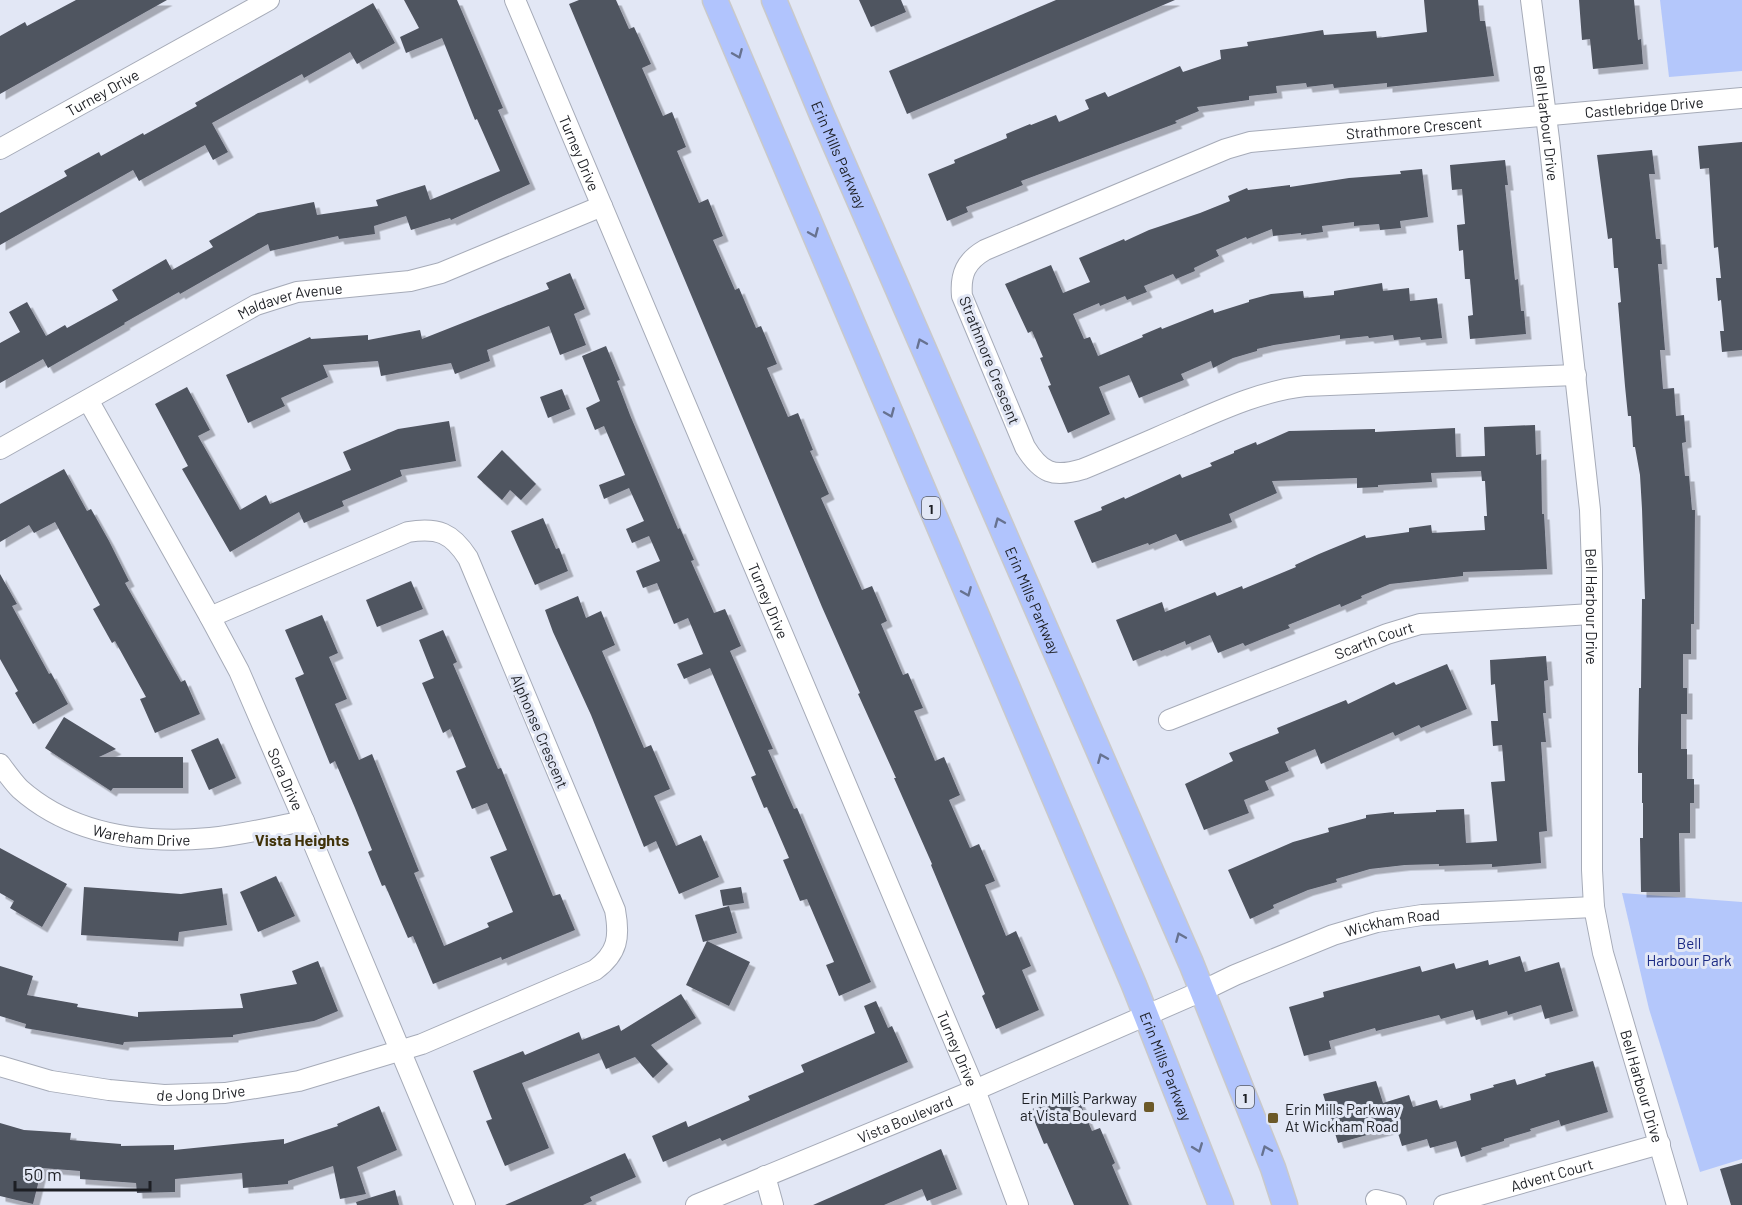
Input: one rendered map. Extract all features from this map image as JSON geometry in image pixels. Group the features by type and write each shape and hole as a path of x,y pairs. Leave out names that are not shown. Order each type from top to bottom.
{"main road":[{"name":"Erin Mills Parkway","path":"715,0 1146,1015 1221,1205"},
{"name":"Erin Mills Parkway","path":"774,0 1202,991 1269,1158 1285,1205"}],"street":[{"name":"Turney Drive","path":"0,149 269,0"},
{"name":"Turney Drive","path":"515,0 975,1090 1018,1205"},
{"name":"Bell Harbour Drive","path":"1531,0 1590,510 1594,906 1604,953 1677,1205"},
{"name":"Castlebridge Drive","path":"1546,115 1742,98"},
{"name":"Strathmore Crescent","path":"1546,115 1250,142 1226,149 985,250 967,265 962,275 962,296 1025,447 1042,468 1055,474 1083,470 1227,407 1281,389 1305,386 1576,375"},
{"name":"Maldaver Avenue","path":"0,449 256,305 278,297 317,289 410,281 441,273 602,206"},
{"name":"Sora Drive","path":"88,400 238,671 304,821 465,1205"},
{"name":"Alphonse Crescent","path":"210,617 408,532 432,530 446,534 459,544 468,558 615,910 619,930 614,948 606,962 595,970 422,1044 400,1051"},
{"name":"Scarth Court","path":"1169,720 1387,634 1420,624 1592,614"},
{"name":"Wareham Drive","path":"0,764 19,788 49,810 85,827 115,835 166,840 211,838 304,821"},
{"name":"Wickham Road","path":"1146,1015 1234,975 1334,935 1377,922 1422,915 1594,906"},
{"name":"Vista Boulevard","path":"696,1205 975,1090 1146,1015"},
{"name":"de Jong Drive","path":"0,1066 51,1081 109,1090 174,1095 225,1093 300,1081 400,1051"},
{"name":"Advent Court","path":"1444,1205 1660,1144"},
{"path":"765,1176 773,1205"},
{"path":"1376,1200 1396,1205"}],"green space":[{"path":"1660,0 1742,0 1742,71 1669,77"},
{"name":"Bell Harbour Park","path":"1622,893 1742,902 1742,1159 1700,1172 1649,1009"}],"building":[{"path":"76,0 167,0 0,94 0,36 25,22 27,26"},
{"path":"404,0 457,0 503,108 498,110 530,184 451,220 450,218 411,230 406,216 374,226 375,234 339,239 338,236 270,251 268,244 124,323 48,368 43,359 0,383 0,343 20,332 9,312 27,302 46,336 65,325 67,328 118,300 112,290 166,259 172,270 213,247 209,241 258,213 314,202 317,215 378,206 376,200 425,185 430,200 500,171 477,119 475,120 442,38 406,53 400,37 419,28"},
{"path":"579,0 616,0 629,29 634,27 651,64 642,68 663,116 672,112 686,147 677,151 699,203 708,199 723,236 713,240 735,290 739,288 756,328 761,326 777,364 767,368 788,417 798,413 813,450 810,451 829,494 821,498 862,590 872,586 887,621 881,624 903,675 908,673 923,708 914,711 935,761 944,757 960,795 949,800 970,848 979,844 995,881 985,885 1006,936 1016,931 1031,966 1022,970 1039,1010 996,1029 982,996 985,994 932,864 858,694 860,693 569,4"},
{"path":"859,0 901,0 906,12 871,27"},
{"path":"1056,0 1175,0 907,114 889,71"},
{"path":"1424,0 1478,0 1480,21 1485,21 1494,76 1387,87 1387,83 1334,88 1333,84 1307,87 1306,83 1276,86 1277,93 1249,96 1249,100 1197,107 1199,111 1175,121 1177,123 1021,181 1023,185 966,207 968,212 947,221 928,174 955,163 954,160 1007,138 1006,134 1056,115 1059,122 1089,109 1085,100 1105,92 1108,97 1180,66 1183,72 1221,59 1220,50 1248,46 1247,42 1323,30 1324,35 1376,31 1377,38 1427,32"},
{"path":"1579,0 1634,0 1643,64 1593,69 1590,39 1582,40"},
{"path":"373,3 395,43 357,64 350,52 304,78 302,74 212,123 228,152 213,160 205,145 139,181 133,170 0,245 0,213 67,176 64,171 99,152 101,156 143,133 144,135 197,106 195,103"},
{"path":"1742,142 1742,350 1722,352 1720,331 1724,331 1716,278 1721,278 1718,247 1714,248 1709,168 1700,169 1698,146"},
{"path":"1652,150 1655,174 1649,174 1656,239 1660,239 1662,264 1658,264 1665,350 1660,350 1663,389 1674,388 1676,416 1684,415 1686,442 1682,443 1685,476 1689,476 1692,510 1695,510 1694,624 1691,624 1691,654 1683,654 1683,688 1687,688 1687,714 1681,714 1681,749 1687,749 1687,779 1694,779 1694,803 1690,803 1690,833 1679,833 1680,892 1641,892 1640,838 1643,838 1643,803 1642,773 1638,773 1638,749 1642,599 1645,599 1640,475 1635,447 1633,447 1631,416 1628,416 1618,303 1621,302 1618,268 1614,268 1612,238 1608,239 1597,155"},
{"path":"1505,160 1508,185 1505,185 1515,280 1518,279 1526,334 1470,339 1468,316 1473,315 1470,279 1465,279 1463,250 1459,251 1457,225 1465,224 1462,189 1452,190 1450,165"},
{"path":"1422,169 1428,217 1400,221 1401,228 1380,230 1379,224 1354,226 1354,222 1322,226 1323,232 1301,235 1301,233 1273,236 1272,229 1216,250 1219,256 1194,268 1195,271 1176,279 1173,274 1144,286 1147,292 1127,300 1125,296 1100,306 1099,303 1073,314 1084,339 1090,337 1098,356 1161,327 1162,329 1213,309 1214,313 1271,294 1303,291 1304,298 1334,295 1334,291 1382,283 1383,291 1409,288 1410,301 1437,298 1442,338 1421,340 1420,337 1394,340 1393,335 1340,339 1340,335 1274,345 1233,358 1213,368 1211,361 1181,374 1184,380 1139,398 1129,375 1099,387 1110,414 1068,433 1048,386 1051,385 1040,358 1043,357 1032,331 1028,333 1005,284 1051,265 1063,293 1090,282 1079,258 1124,239 1125,241 1230,201 1228,196 1247,188 1248,190 1290,185 1290,187 1349,178 1401,174 1400,171"},
{"path":"570,273 585,309 574,314 586,345 560,355 549,326 487,350 490,361 455,374 451,363 381,376 378,361 323,365 328,377 281,398 285,406 248,423 226,375 310,337 311,339 368,335 368,340 420,330 422,339 549,289 546,283"},
{"path":"606,346 620,380 617,381 630,415 678,529 680,528 694,560 691,561 714,613 725,609 741,646 730,651 773,749 768,750 794,809 797,808 871,982 839,996 826,965 834,962 807,899 800,901 783,860 789,858 751,777 756,775 710,668 684,679 677,664 703,654 688,618 674,624 657,583 643,588 636,571 660,561 649,536 632,543 626,529 644,521 629,488 604,499 599,485 625,475 604,426 595,430 586,408 600,401 582,356"},
{"path":"187,387 210,430 198,436 240,510 266,495 270,504 351,470 343,452 398,429 449,421 456,461 400,470 402,476 342,501 344,506 304,523 299,512 230,552 182,469 188,466 155,404"},
{"path":"562,389 570,409 548,418 540,397"},
{"path":"1535,425 1536,455 1541,454 1542,514 1544,514 1547,569 1463,572 1463,576 1390,584 1341,607 1340,604 1288,625 1290,628 1245,646 1243,643 1218,653 1210,635 1186,645 1185,641 1133,661 1116,620 1162,602 1165,612 1215,592 1217,596 1242,586 1243,589 1365,535 1366,538 1409,532 1409,528 1431,525 1432,533 1485,530 1484,516 1487,516 1485,481 1482,481 1481,471 1431,473 1432,482 1378,485 1378,487 1357,488 1357,478 1272,481 1277,493 1229,514 1232,522 1180,541 1176,534 1092,563 1074,521 1102,510 1101,507 1124,497 1125,499 1180,474 1182,478 1212,466 1210,463 1234,451 1256,442 1257,445 1289,431 1375,429 1375,432 1455,428 1456,457 1485,456 1484,427"},
{"path":"502,450 536,484 521,500 510,490 502,500 477,477"},
{"path":"64,469 87,511 91,509 109,541 129,581 125,583 181,682 185,680 200,714 155,733 140,699 146,697 115,641 112,643 93,609 100,605 55,522 34,533 29,525 0,542 0,504"},
{"path":"543,518 568,571 535,585 511,531"},
{"path":"0,574 17,604 12,606 68,704 33,724 15,693 18,691 0,659"},
{"path":"411,581 423,609 377,627 366,600"},
{"path":"578,596 586,618 601,611 615,645 602,651 644,748 651,745 670,789 654,796 676,846 701,835 719,877 679,894 656,841 644,847 591,715 545,610"},
{"path":"322,615 338,653 329,657 347,699 335,704 359,760 372,754 419,871 414,873 444,946 489,927 487,923 513,912 490,857 507,850 487,803 472,809 456,771 466,767 450,729 443,733 422,683 434,678 419,640 443,630 457,662 453,664 498,769 501,768 553,896 560,894 575,930 502,960 501,957 433,984 413,936 408,938 385,885 382,886 368,852 372,850 355,808 335,761 330,764 295,678 304,674 285,630"},
{"path":"1546,656 1548,680 1544,681 1546,713 1543,713 1546,742 1541,742 1547,831 1539,832 1541,863 1492,867 1492,864 1405,865 1370,869 1308,890 1273,905 1274,908 1250,919 1228,870 1293,842 1329,832 1328,828 1366,818 1366,815 1464,809 1466,843 1497,841 1491,782 1505,781 1502,745 1493,746 1491,721 1498,721 1495,684 1491,685 1490,660"},
{"path":"1447,664 1467,709 1421,728 1419,725 1395,736 1393,732 1321,764 1315,749 1285,762 1289,771 1265,781 1269,790 1244,800 1249,813 1204,830 1185,784 1233,761 1229,753 1279,733 1277,728 1346,700 1348,704 1394,682 1396,685"},
{"path":"64,717 116,749 99,757 183,757 183,788 113,788 111,791 45,748"},
{"path":"218,738 236,778 209,790 191,750"},
{"path":"0,848 67,884 42,927 10,908 14,901 0,893"},
{"path":"276,876 295,916 258,932 240,892"},
{"path":"84,887 181,894 222,888 227,925 179,932 178,941 81,935"},
{"path":"741,887 744,903 723,906 720,890"},
{"path":"729,906 737,933 703,942 695,915"},
{"path":"707,941 750,962 729,1006 686,985"},
{"path":"1520,956 1525,972 1559,962 1573,1011 1545,1019 1541,1005 1508,1015 1507,1011 1476,1020 1473,1010 1441,1019 1439,1015 1376,1031 1375,1028 1329,1041 1331,1049 1304,1056 1289,1007 1324,997 1323,992 1420,966 1422,972 1454,963 1456,969 1488,960 1489,965"},
{"path":"318,961 338,1011 314,1021 233,1035 233,1037 124,1042 123,1045 25,1028 26,1024 0,1016 0,966 33,976 27,995 78,1004 77,1007 138,1017 138,1012 243,1008 240,994 297,984 292,971"},
{"path":"681,994 696,1018 651,1045 668,1064 653,1078 635,1057 606,1069 599,1053 522,1083 549,1148 505,1166 486,1121 492,1119 473,1071 523,1051 525,1055 579,1032 582,1040 619,1025 621,1031"},
{"path":"876,1001 888,1028 892,1026 908,1062 722,1141 720,1138 663,1162 652,1136 686,1121 688,1127 750,1100 748,1096 804,1072 801,1065 875,1033 864,1006"},
{"path":"1593,1061 1608,1112 1561,1126 1559,1120 1530,1129 1531,1131 1504,1139 1504,1141 1461,1157 1456,1141 1430,1148 1427,1139 1402,1146 1396,1127 1338,1143 1323,1094 1376,1081 1383,1103 1409,1095 1413,1107 1437,1100 1440,1109 1471,1100 1470,1094 1494,1087 1493,1085 1515,1079 1517,1085 1546,1076 1545,1074"},
{"path":"1075,1091 1092,1131 1100,1128 1115,1163 1112,1165 1129,1205 1074,1205 1047,1143 1044,1144 1030,1110"},
{"path":"379,1106 397,1150 357,1167 366,1194 340,1199 333,1166 288,1181 288,1184 243,1188 242,1173 175,1179 175,1192 137,1193 136,1183 80,1179 80,1171 42,1168 33,1204 0,1196 0,1123 24,1130 71,1133 70,1140 121,1144 121,1146 174,1145 174,1150 284,1139 284,1144 338,1126 337,1124"},
{"path":"941,1149 957,1189 927,1201 922,1189 884,1205 813,1205"},
{"path":"625,1153 636,1177 590,1197 592,1201 583,1205 505,1205"},
{"path":"1742,1163 1742,1205 1731,1205 1720,1169"},
{"path":"395,1190 399,1205 357,1205 356,1202"}],"place":[{"name":"Erin Mills Parkway at Vista Boulevard","path":"1149,1107"},
{"name":"Erin Mills Parkway At Wickham Road","path":"1273,1118"}],"district":[{"name":"Vista Heights","path":"302,839"}]}
